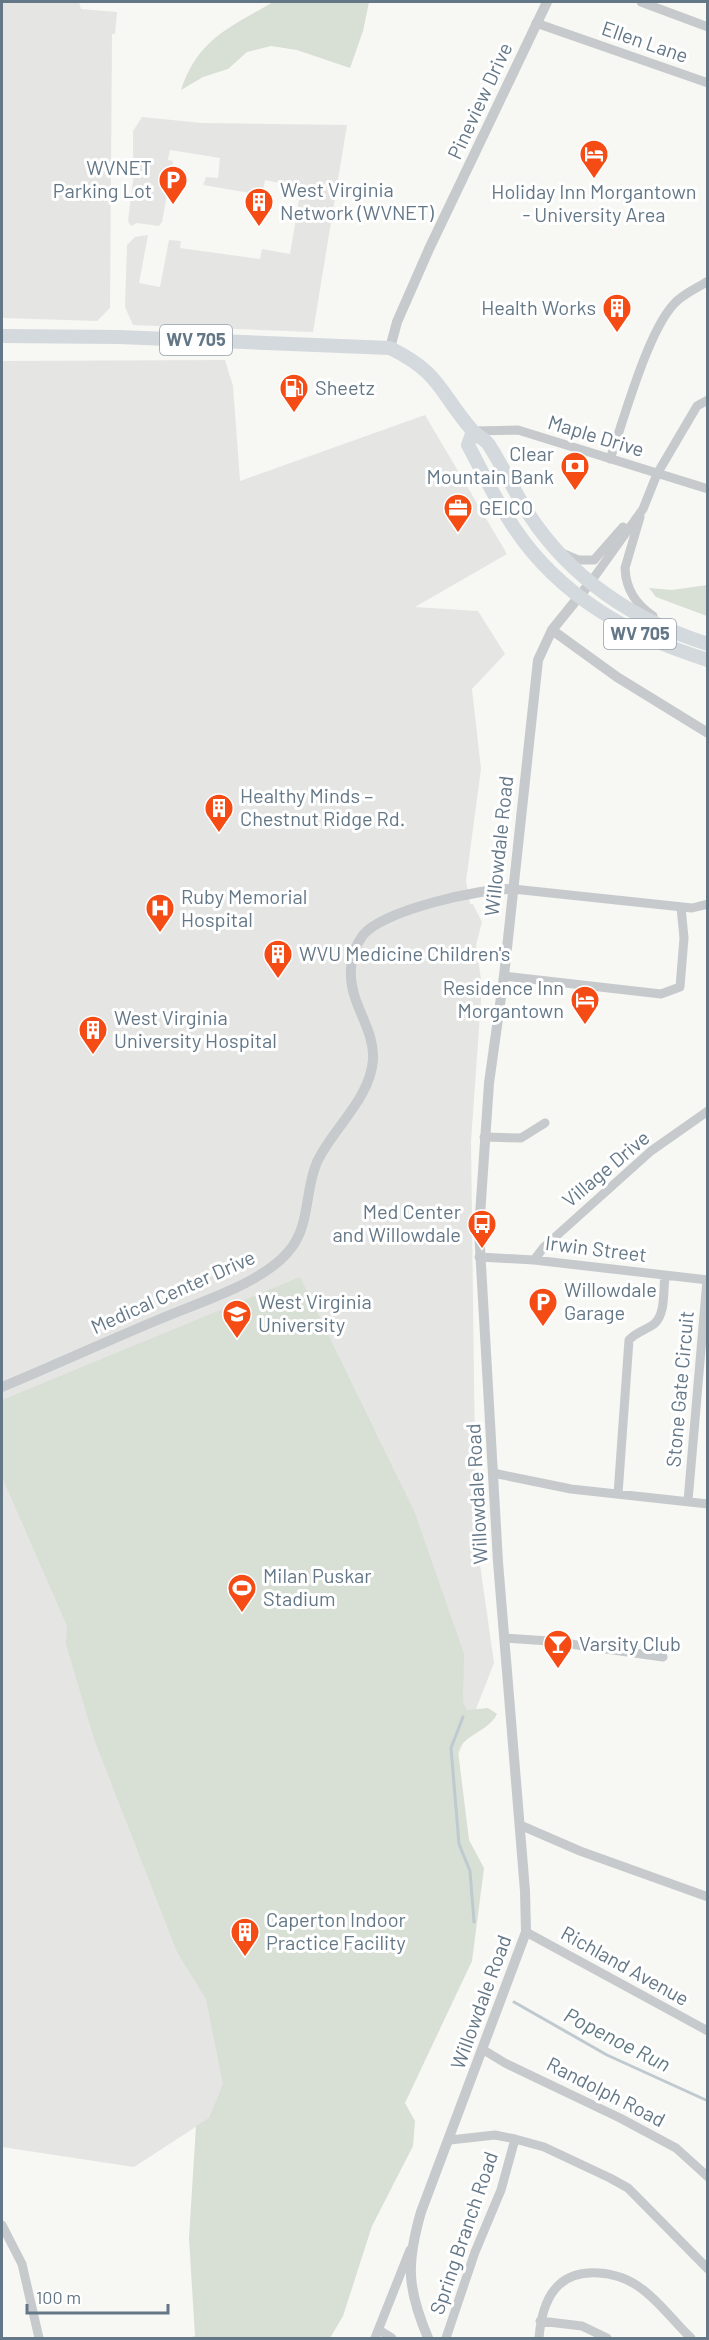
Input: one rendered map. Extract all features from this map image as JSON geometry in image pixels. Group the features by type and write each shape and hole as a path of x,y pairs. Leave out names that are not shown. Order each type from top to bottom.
{"main road":[{"name":"WV 705","path":"2,336 118,337 390,348 415,360 428,370 473,431 488,443 528,514 558,551 590,583 628,611 684,637 708,644"},
{"name":"WV 705","path":"473,431 468,445 514,528 538,560 579,597 633,631 708,660"}],"street":[{"name":"Pineview Drive","path":"390,348 397,322 429,249 547,2"},
{"path":"641,2 708,27"},
{"name":"Ellen Lane","path":"536,23 708,82"},
{"path":"610,459 647,354 665,316 685,294 708,281"},
{"path":"684,637 644,610 627,587 625,568 643,509 657,474 697,406 708,400"},
{"name":"Maple Drive","path":"473,431 518,430 708,489"},
{"path":"558,551 579,560 594,560 643,509"},
{"path":"590,583 643,509"},
{"name":"Willowdale Road","path":"428,2338 412,2292 410,2250 421,2212 450,2140 526,1932 493,1473 488,1355 479,1257 479,1196 538,660 552,630 590,583"},
{"path":"552,630 617,677 708,733"},
{"path":"513,889 681,908 708,904"},
{"name":"Medical Center Drive","path":"2,1387 249,1280 287,1254 297,1241 303,1227 316,1165 328,1142 366,1087 371,1073 372,1042 352,987 354,950 364,933 391,917 476,892 513,889"},
{"path":"504,976 661,994 680,987 684,938 681,908"},
{"name":"Village Drive","path":"534,1260 544,1247 628,1170 708,1111"},
{"path":"484,1137 521,1138 545,1123"},
{"name":"Irwin Street","path":"479,1257 534,1260 707,1280"},
{"path":"618,1494 629,1340 634,1334 656,1323 661,1314 664,1276"},
{"name":"Stone Gate Circuit","path":"688,1501 707,1280"},
{"path":"493,1473 571,1489 708,1504"},
{"path":"506,1638 549,1641 663,1657"},
{"path":"520,1825 580,1851 708,1897"},
{"name":"Richland Avenue","path":"526,1932 708,2031"},
{"name":"Randolph Road","path":"482,2049 505,2063 676,2148 708,2177"},
{"path":"450,2140 495,2135 515,2139 544,2147 628,2188 708,2269"},
{"name":"Spring Branch Road","path":"446,2338 471,2262 501,2190 515,2139"},
{"path":"2,2225 22,2264 39,2338"},
{"path":"392,2338 377,2334 410,2250"},
{"path":"539,2338 540,2321 546,2303 558,2286 570,2276 584,2272 626,2279 643,2290 691,2338"},
{"path":"540,2321 582,2326 608,2338"}],"shaded area":[{"path":"2,2 79,2 81,9 117,12 115,34 112,34 110,308 97,321 2,318"},
{"path":"273,2 369,2 363,31 350,68 297,50 271,46 247,52 228,69 203,77 181,90 196,58 206,47 229,28"},
{"path":"142,117 202,123 347,125 313,332 133,325 125,307 127,245 135,237 148,235 139,283 160,287 169,240 181,241 180,248 260,259 262,249 290,254 301,188 265,180 262,195 203,185 206,177 218,178 220,158 170,150 168,160 173,161 162,222 159,226 137,223 131,226 128,221 133,181 133,131"},
{"name":"West Virginia University","path":"225,360 233,386 240,481 425,415 507,554 415,607 478,611 505,654 472,689 481,769 466,881 470,904 473,904 482,922 476,945 482,986 471,1141 476,1536 494,1663 436,1812 204,2338 208,2119 134,2167 2,2147 2,361"},
{"path":"707,585 707,616 656,597 649,588 672,590"},
{"path":"300,1277 415,1513 464,1654 463,1702 467,1710 488,1708 497,1714 488,1725 466,1740 458,1751 469,1840 484,1868 472,1961 405,2103 415,2121 413,2146 372,2226 343,2316 330,2338 190,2338 195,2336 189,2238 196,2126 209,2118 223,2084 206,1999 177,1952 94,1739 66,1644 67,1626 2,1477 2,1400"}],"waterway":[{"name":"Popenoe Run","path":"463,1717 451,1748 459,1844 470,1871 474,1922"},
{"name":"Popenoe Run","path":"514,2002 607,2055 708,2101"}],"place":[{"name":"Holiday Inn Morgantown - University Area","path":"594,180"},
{"name":"WVNET Parking Lot","path":"173,206"},
{"name":"West Virginia Network (WVNET)","path":"259,228"},
{"name":"Health Works","path":"617,334"},
{"name":"Sheetz","path":"294,414"},
{"name":"Clear Mountain Bank","path":"575,492"},
{"name":"GEICO","path":"458,534"},
{"name":"Healthy Minds – Chestnut Ridge Rd.","path":"219,834"},
{"name":"Ruby Memorial Hospital","path":"160,934"},
{"name":"WVU Medicine Children's","path":"278,980"},
{"name":"Residence Inn Morgantown","path":"585,1026"},
{"name":"West Virginia University Hospital","path":"93,1056"},
{"name":"Med Center and Willowdale","path":"482,1250"},
{"name":"Willowdale Garage","path":"543,1328"},
{"name":"West Virginia University","path":"237,1340"},
{"name":"Milan Puskar Stadium","path":"242,1614"},
{"name":"Varsity Club","path":"558,1670"},
{"name":"Caperton Indoor Practice Facility","path":"245,1958"}]}
